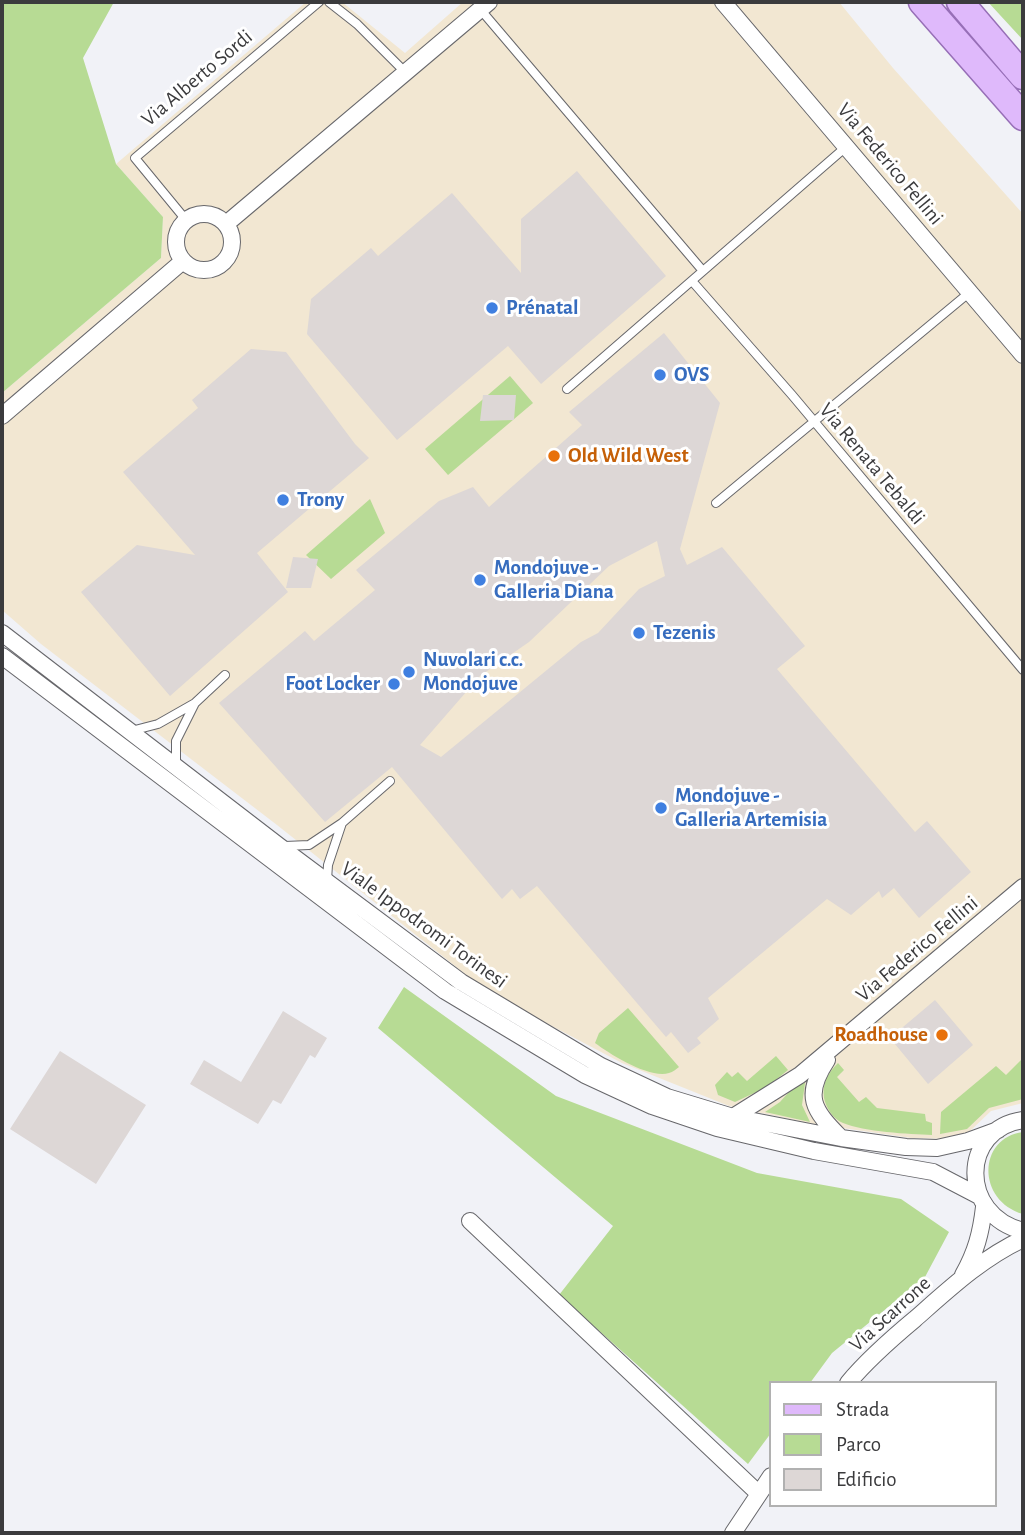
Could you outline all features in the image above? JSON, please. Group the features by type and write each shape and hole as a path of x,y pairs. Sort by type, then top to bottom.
{"main road":[{"path":"922,2 1023,117"},
{"path":"962,2 1023,58"},
{"path":"962,2 1023,76"},
{"path":"992,80 1023,134"}],"street":[{"name":"Via Federico Fellini","path":"723,2 1023,355"},
{"path":"226,224 484,5"},
{"path":"202,213 220,218 226,224 232,242 226,260 209,270 191,267 183,261 176,244 180,227 186,220 202,213"},
{"path":"2,416 183,261"},
{"name":"Viale Ippodromi Torinesi","path":"2,633 461,982 601,1066 667,1097 733,1117 841,1138 906,1147 937,1148 968,1141 1014,1121 1023,1120"},
{"name":"Viale Ippodromi Torinesi","path":"2,656 445,991 585,1075 652,1106 717,1128 814,1151 933,1172 981,1201 994,1218 1007,1227 1023,1231"},
{"name":"Via Federico Fellini","path":"733,1117 791,1083 1023,887"},
{"name":"Via Federico Fellini","path":"837,1045 817,1075 812,1089 814,1105 820,1117 841,1138"},
{"name":"Via Scarrone","path":"961,1277 976,1252 981,1234 981,1201 975,1178 977,1160 985,1143 998,1129"},
{"path":"470,1220 758,1493"},
{"name":"Via Scarrone","path":"850,1381 866,1362 961,1277 995,1252 1023,1238"},
{"path":"733,1533 769,1479"}],"lane":[{"name":"Via Alberto Sordi","path":"186,220 135,158 319,2"},
{"path":"329,2 357,24 407,73"},
{"path":"484,5 703,271"},
{"path":"567,389 847,146"},
{"name":"Via Renata Tebaldi","path":"692,281 1023,670"},
{"path":"716,503 970,292"},
{"path":"131,731 158,724 195,703 225,675"},
{"path":"176,766 176,741 195,703"},
{"path":"279,846 309,845 342,823 390,781"},
{"path":"327,880 328,865 342,823"}],"shaded area":[{"path":"306,2 342,2 405,53 463,2 839,2 893,68 1023,214 1023,1103 991,1111 968,1133 947,1139 911,1138 808,1123 729,1106 622,1063 489,993 277,825 41,644 2,610 2,393 161,258 163,217 116,164"}],"green space":[{"path":"2,2 114,2 83,58 116,164 163,217 161,258 2,393"},
{"path":"988,2 1023,2 1023,40"},
{"path":"510,376 533,403 448,475 425,449"},
{"path":"370,499 385,533 331,579 306,555"},
{"path":"404,987 556,1096 757,1173 901,1199 949,1232 925,1277 832,1353 811,1381 769,1381 769,1436 748,1464 559,1295 613,1226 378,1028"},
{"path":"628,1008 679,1067 669,1073 652,1073 620,1059 595,1043 599,1033"},
{"path":"776,1056 788,1070 767,1087 735,1102 718,1095 715,1085 727,1072 732,1077 738,1072 747,1081"},
{"path":"1023,1058 1023,1099 989,1108 967,1129 940,1134 941,1112 996,1066 1006,1075"},
{"path":"838,1063 844,1070 837,1077 859,1102 866,1097 877,1108 925,1114 926,1121 932,1123 932,1135 863,1129 836,1119 826,1106 824,1088 826,1079"},
{"path":"805,1083 802,1105 810,1122 765,1112 780,1102 796,1084"},
{"path":"1023,1132 1023,1214 1008,1207 997,1197 988,1170 997,1146 1008,1137"}],"building":[{"path":"577,171 666,276 541,384 508,346 397,440 307,334 311,299 371,248 378,256 452,193 521,273 521,219"},
{"path":"664,333 720,403 680,549 687,565 722,547 805,646 777,669 915,832 927,821 971,872 919,918 894,888 882,898 879,891 851,915 827,899 708,998 719,1019 697,1038 701,1043 688,1053 671,1032 666,1037 537,886 520,899 512,889 502,899 392,767 325,822 219,703 305,631 314,641 375,590 356,570 439,501 473,487 489,507 582,425 569,412","holes":["657,541 665,576 639,589 598,633 581,642 441,757 420,745 480,676 529,642 609,566"]},
{"path":"251,349 286,352 355,444 369,458 257,553 288,592 170,696 81,592 137,545 195,555 123,472 198,408 192,400"},
{"path":"483,395 516,395 514,420 480,421"},
{"path":"293,557 318,559 311,588 286,588"},
{"path":"935,1000 973,1045 928,1084 890,1038"},
{"path":"283,1011 327,1038 315,1058 310,1055 281,1104 273,1100 258,1124 190,1084 204,1060 241,1082"},
{"path":"60,1051 146,1105 96,1184 10,1129"}],"place":[{"name":"Prénatal","path":"492,308"},
{"name":"OVS","path":"660,375"},
{"name":"Old Wild West","path":"554,456"},
{"name":"Trony","path":"283,500"},
{"name":"Mondojuve - Galleria Diana","path":"480,580"},
{"name":"Tezenis","path":"639,633"},
{"name":"Nuvolari c.c. Mondojuve","path":"409,672"},
{"name":"Foot Locker","path":"394,684"},
{"name":"Mondojuve - Galleria Artemisia","path":"661,808"},
{"name":"Roadhouse","path":"942,1035"}]}
